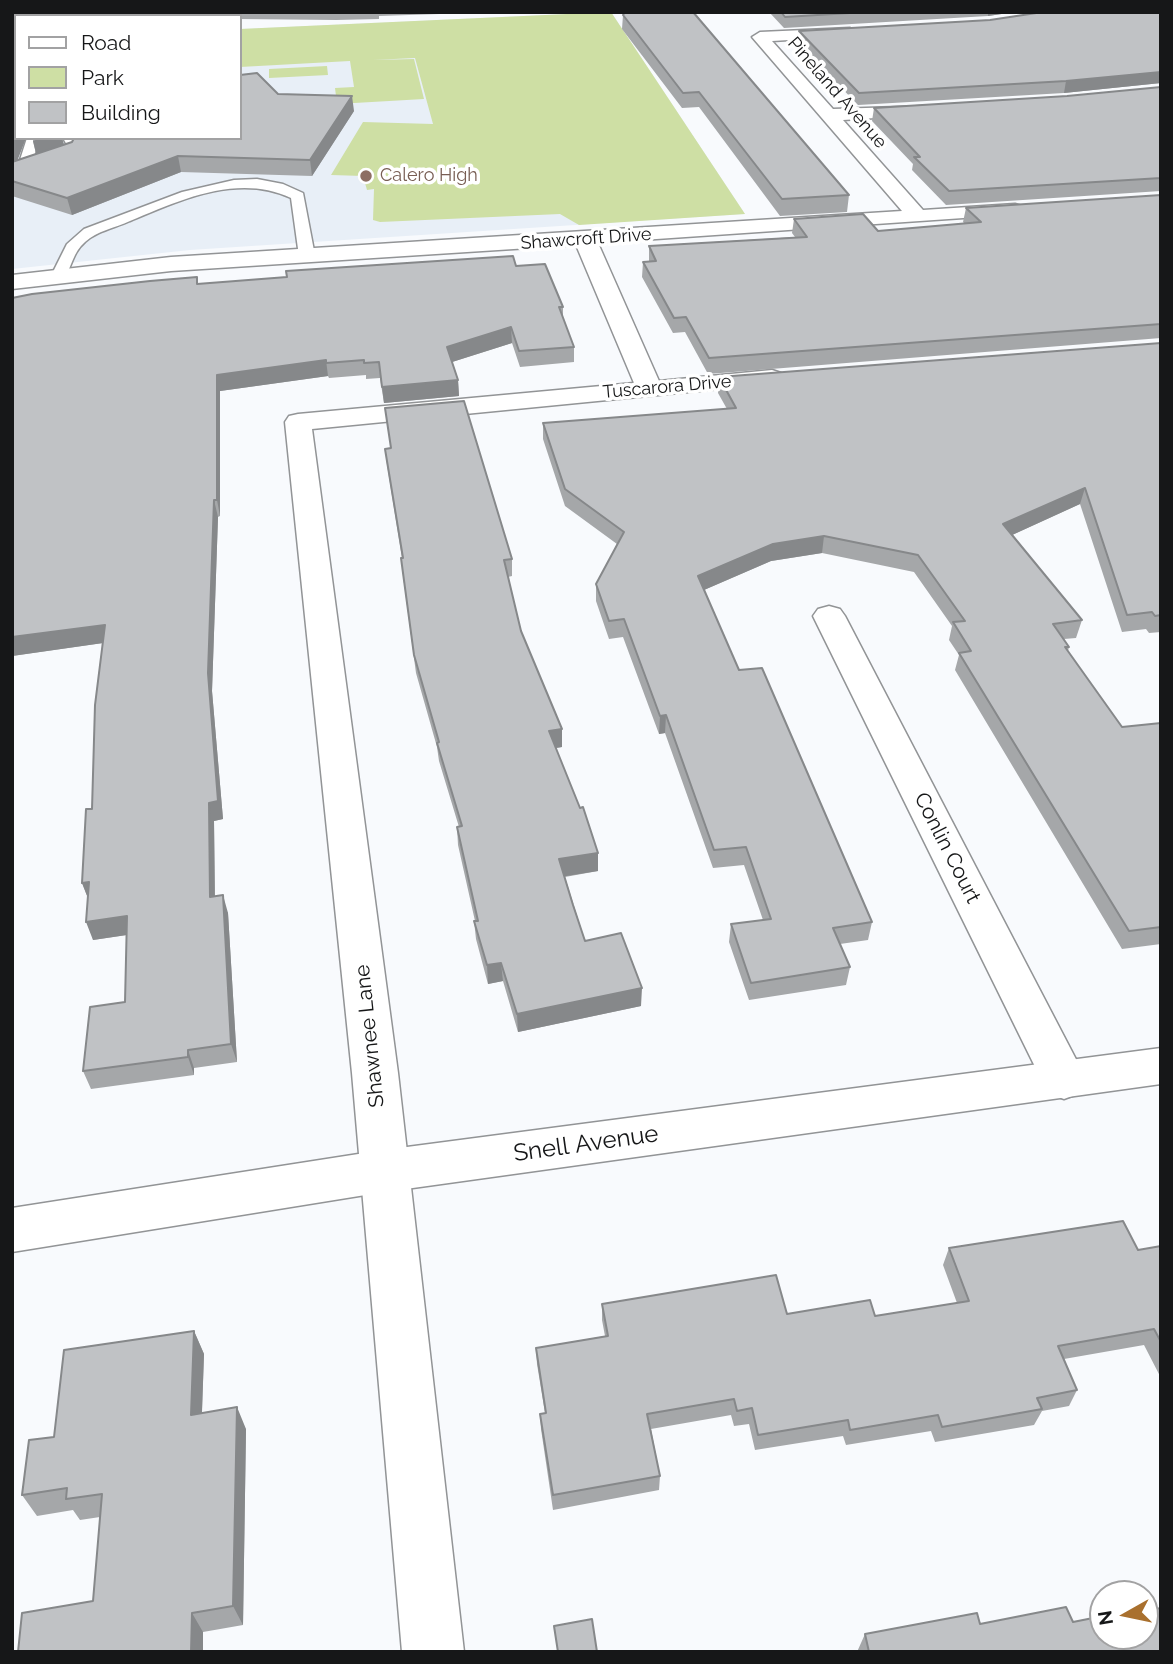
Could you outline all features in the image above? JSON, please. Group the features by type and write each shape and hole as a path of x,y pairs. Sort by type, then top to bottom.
{"street":[{"name":"Pineland Avenue","path":"866,32 760,37 918,217"},
{"path":"829,115 938,109"},
{"name":"Shawcroft Drive","path":"12,282 171,264 1039,209"},
{"path":"585,239 649,388"},
{"name":"Tuscarora Drive","path":"298,422 801,376"},
{"name":"Shawnee Lane","path":"298,422 372,1045 433,1652"},
{"name":"Conlin Court","path":"829,616 1064,1080"},
{"name":"Snell Avenue","path":"12,1230 384,1171 1161,1066"}],"lane":[{"path":"18,171 32,140"},
{"path":"18,171 69,153 73,145 70,140"},
{"path":"59,276 62,265 81,237 188,192 218,186 260,185 286,188 298,195 307,256"}],"shaded area":[{"name":"Calero High","path":"611,12 745,214 190,250 12,269 12,40 14,140 242,140 242,29"}],"green space":[{"path":"611,12 745,214 579,225 560,214 380,222 373,220 374,189 367,190 363,176 331,175 363,122 433,124 415,58 373,60 414,59 424,99 337,104 335,88 354,87 350,61 242,67 242,29"},
{"path":"327,66 328,75 269,78 269,69"}],"building":[{"path":"12,12 78,12 14,14 12,27"},
{"path":"158,12 198,14 168,14"},
{"path":"625,12 693,12 849,195 782,199 699,92 683,93 623,15"},
{"path":"781,12 866,12 785,17"},
{"path":"1043,12 1161,12 1161,72 1066,81 859,93 799,31 990,20"},
{"path":"14,35 14,52 12,52"},
{"path":"14,61 14,101 12,101"},
{"path":"257,73 278,94 352,96 310,160 178,156 67,198 12,181 12,162 73,140 242,140 242,75"},
{"path":"1161,87 1161,178 949,191 914,157 920,157 874,108 1067,96"},
{"path":"12,112 15,140 12,146"},
{"path":"1161,195 1161,324 709,358 686,317 674,318 643,262 656,261 649,246 807,237 794,219 863,214 878,231 981,222 966,208"},
{"path":"513,256 516,266 545,264 563,307 559,307 574,347 519,351 511,327 447,347 458,380 382,387 379,362 364,363 364,360 326,363 326,360 217,375 217,500 214,500 208,673 218,801 209,803 210,897 223,895 231,1044 188,1050 188,1057 83,1071 90,1007 125,1002 127,916 86,922 89,882 82,883 86,809 92,809 95,705 105,625 12,637 12,298 197,277 197,284 287,277 286,271"},
{"path":"1161,343 1161,615 1155,616 1152,612 1127,615 1085,488 1003,524 1082,620 1053,624 1069,647 1065,647 1122,727 1161,723 1161,927 1129,931 959,653 971,651 953,622 965,621 918,555 824,536 773,544 698,576 739,670 762,668 872,922 833,928 850,967 751,983 731,924 771,919 746,847 714,850 666,715 660,716 624,619 609,621 596,584 624,532 565,489 543,423 736,408 719,377"},
{"path":"464,401 512,559 504,560 521,631 562,729 549,731 580,808 583,807 598,853 559,859 585,941 621,933 642,988 517,1014 501,963 487,965 474,921 478,921 457,827 462,826 414,655 403,558 385,449 391,448 385,408"},
{"path":"1123,1221 1138,1250 1161,1246 1161,1342 1154,1329 1058,1346 1077,1390 1037,1398 1042,1409 942,1427 938,1415 850,1430 848,1420 758,1435 752,1408 737,1411 734,1399 647,1414 660,1476 553,1495 540,1414 546,1413 536,1348 608,1336 602,1304 776,1275 787,1314 870,1300 875,1316 969,1301 949,1248"},
{"path":"194,1331 191,1415 237,1407 233,1606 192,1613 191,1652 18,1652 22,1613 93,1601 102,1494 66,1499 67,1488 22,1495 29,1440 54,1437 64,1350"},
{"path":"1066,1607 1073,1622 1089,1619 1089,1650 1159,1650 1161,1608 1161,1652 869,1652 865,1634 977,1613 980,1624"},
{"path":"592,1619 597,1652 558,1652 554,1626"}],"place":[{"name":"Calero High","path":"366,176"}]}
